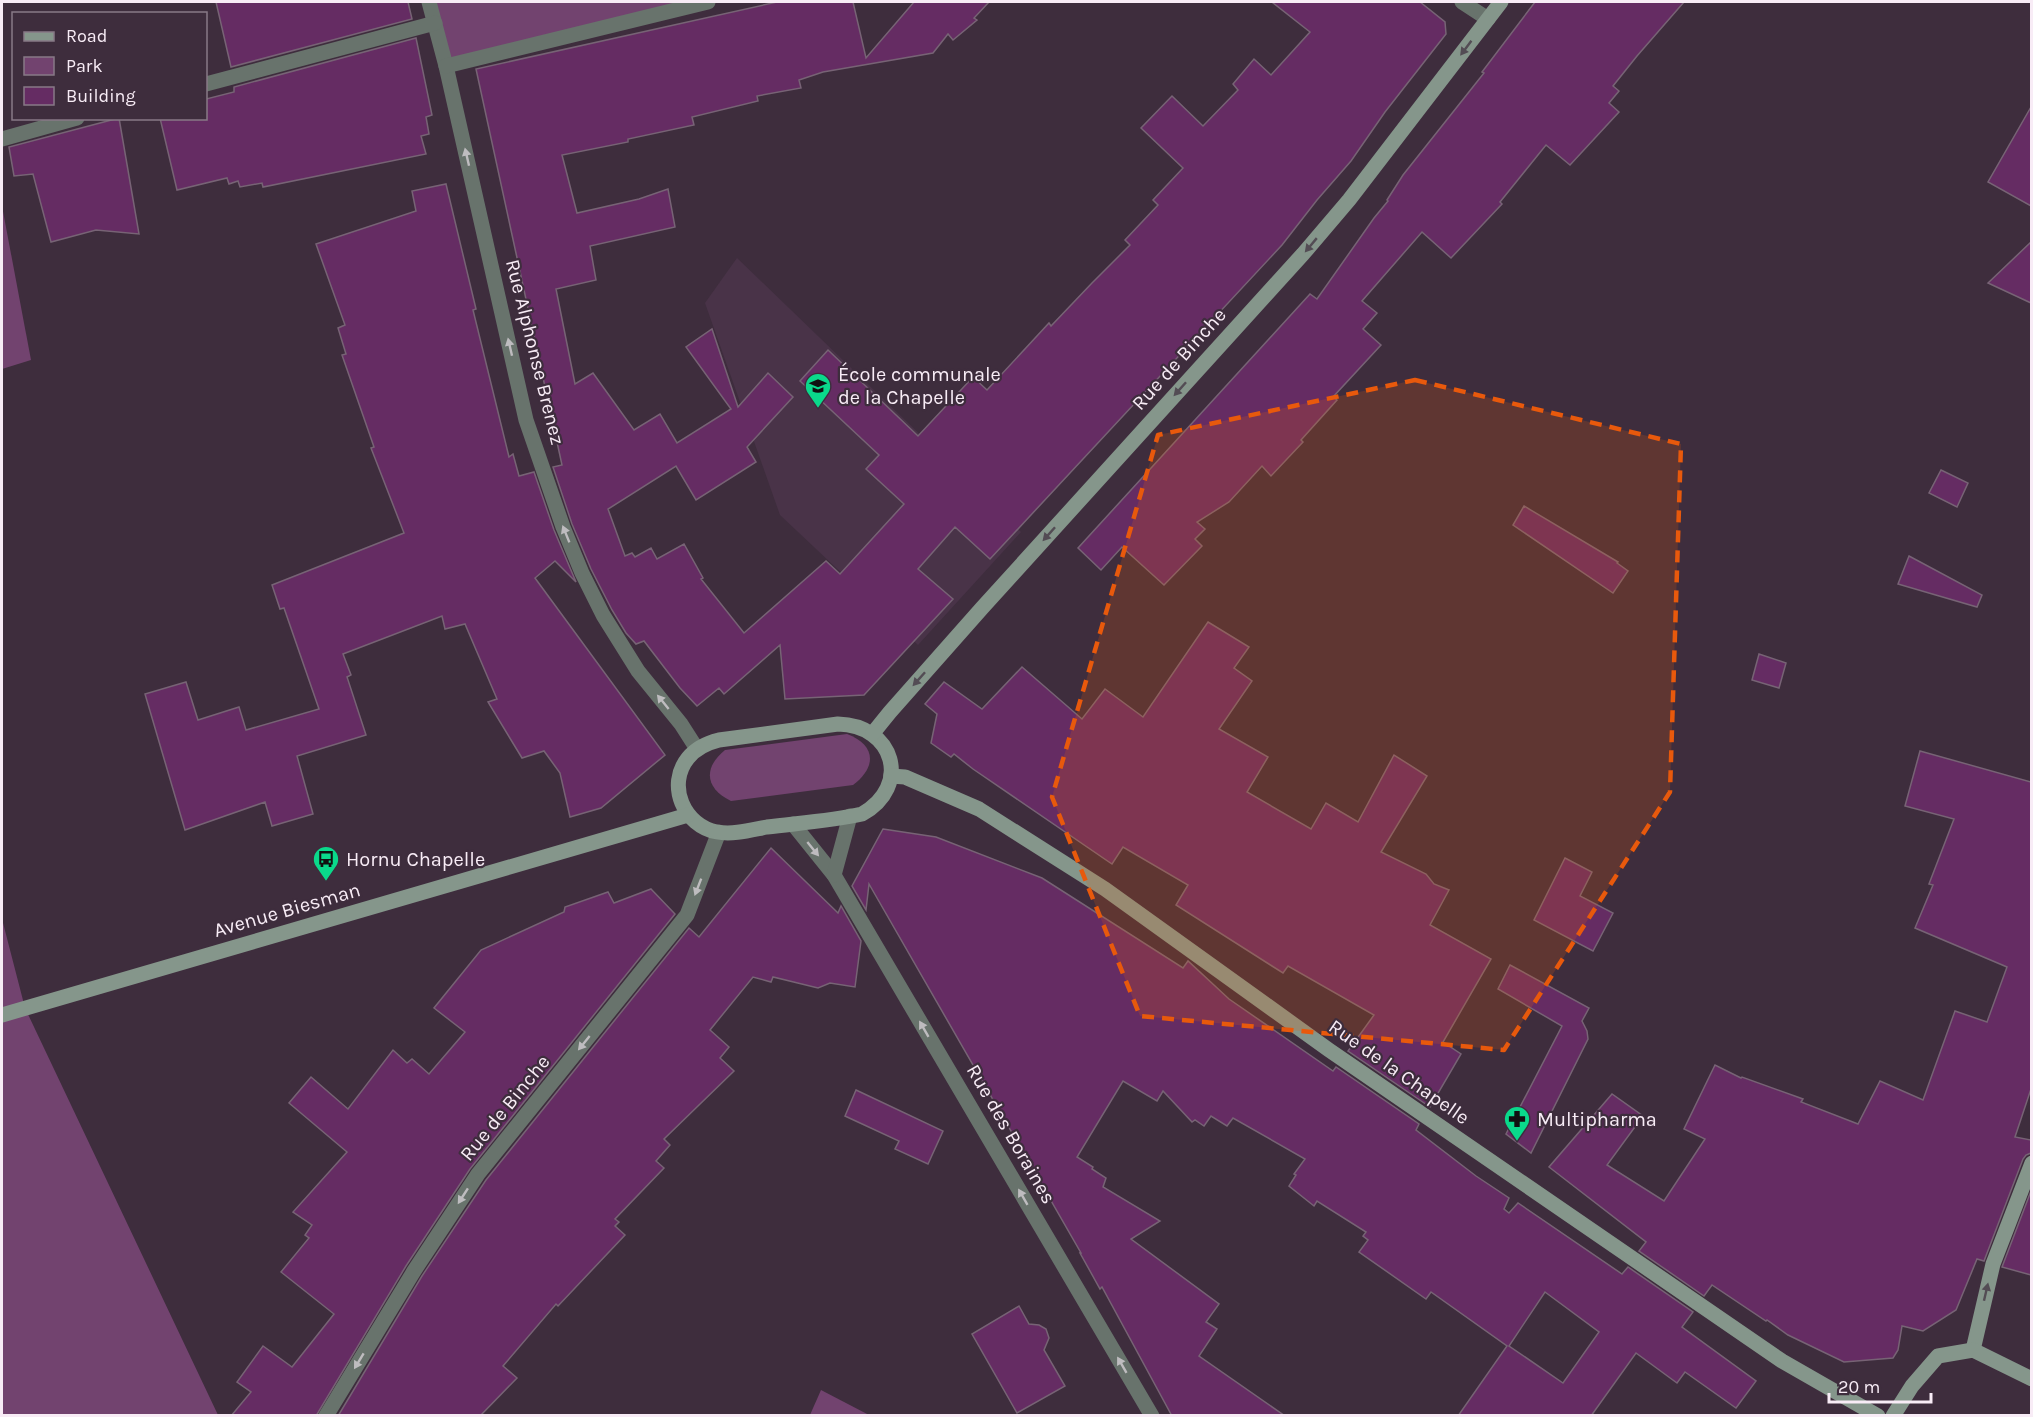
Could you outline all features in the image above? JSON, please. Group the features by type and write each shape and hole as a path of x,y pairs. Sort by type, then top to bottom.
{"street":[{"name":"Rue Alphonse Brenez","path":"429,2 446,66 526,420 563,527 603,615 638,671 681,724 697,749"},
{"path":"446,66 708,2"},
{"path":"1462,2 1488,19"},
{"name":"Rue de Binche","path":"873,733 998,591 1311,245 1349,200 1501,2"},
{"path":"207,84 435,23"},
{"path":"2,139 70,120"},
{"path":"838,724 851,724 873,733 888,752 891,776 885,794 873,807 862,813 793,824 719,832 696,823 682,804 678,792 678,780 682,768 697,749 707,743 838,724"},
{"name":"Rue de la Chapelle","path":"891,776 905,777 979,809 1096,883 1329,1050 1772,1354 1878,1416"},
{"name":"Avenue Biesman","path":"2,1015 688,815"},
{"path":"834,875 850,816"},
{"name":"Rue des Boraines","path":"793,824 834,875 1152,1416"},
{"name":"Rue de Binche","path":"326,1416 414,1271 478,1174 687,915 719,832"},
{"path":"1973,1350 1993,1264 2031,1163"},
{"path":"1893,1416 1912,1386 1938,1356 1973,1350 2031,1379"}],"highlighted area":[{"path":"1415,380 1681,444 1670,792 1504,1050 1140,1016 1052,797 1158,435"}],"shaded area":[{"name":"École communale de la Chapelle","path":"737,258 1021,532 918,645 780,515 705,303"}],"green space":[{"path":"429,2 708,2 446,66"},
{"path":"2,206 31,360 2,369"},
{"path":"847,734 864,744 870,757 866,771 853,785 731,801 722,796 712,784 710,771 725,750"},
{"path":"2,919 25,1008 218,1415 2,1415"},
{"path":"821,1390 869,1415 810,1415"}],"building":[{"path":"216,2 408,2 412,19 231,67"},
{"path":"777,2 853,2 866,58 914,2 989,2 974,18 977,20 953,40 948,34 933,53 823,72 799,80 801,88 757,96 758,101 692,117 694,125 628,139 628,142 562,155 577,213 639,199 668,189 675,227 590,246 596,280 556,289 575,384 593,373 634,430 660,414 677,443 731,409 686,347 712,329 738,407 768,373 793,397 747,447 756,462 696,500 676,466 608,509 625,556 632,553 635,557 651,548 657,559 684,544 703,578 701,579 744,633 826,561 840,574 904,504 866,469 879,455 800,381 828,350 918,436 973,377 987,390 1049,323 1051,326 1130,245 1125,240 1158,205 1153,200 1183,168 1141,128 1172,96 1203,126 1238,90 1233,84 1254,59 1271,75 1310,32 1272,2 1420,2 1445,22 1446,34 1385,112 1351,161 1282,245 990,559 955,527 918,569 953,599 864,695 785,699 780,645 724,694 719,688 697,706 680,688 644,641 636,644 626,633 591,569 572,524 553,467 562,465 476,69"},
{"path":"1535,2 1684,2 1613,86 1619,91 1609,103 1619,112 1570,165 1546,145 1500,202 1502,204 1451,258 1422,232 1362,301 1377,313 1363,329 1381,345 1333,397 1337,400 1301,440 1303,442 1271,476 1262,466 1229,502 1197,522 1205,529 1195,539 1202,546 1164,585 1122,547 1101,570 1078,548 1310,294 1317,299 1388,201 1403,175 1484,73 1482,72"},
{"path":"416,38 432,115 426,117 429,134 421,136 426,154 263,187 262,183 240,187 238,181 229,184 227,178 177,190 160,120 207,120 207,99 234,92 234,87"},
{"path":"2031,107 2031,206 1988,182"},
{"path":"111,120 119,120 139,234 96,230 51,242 33,174 14,176 9,147"},
{"path":"446,184 476,309 473,310 509,457 513,454 519,476 534,472 554,530 576,582 555,561 535,578 665,755 601,808 570,817 560,773 544,751 522,758 488,702 497,699 465,624 445,629 442,616 343,654 351,675 347,677 366,735 297,756 313,814 272,826 265,802 185,830 145,694 186,682 198,720 239,707 246,730 319,709 284,608 280,609 272,585 404,533 371,448 374,447 342,355 346,354 338,328 345,325 316,244 416,211 412,191"},
{"path":"2031,242 2031,303 1988,283"},
{"path":"1941,470 1968,483 1957,507 1929,493"},
{"path":"1524,506 1618,562 1628,571 1613,593 1513,525"},
{"path":"1909,556 1982,595 1977,607 1898,584"},
{"path":"1208,622 1249,647 1234,668 1252,681 1219,729 1268,757 1247,792 1311,829 1326,803 1358,822 1394,755 1427,776 1381,852 1426,874 1434,884 1449,890 1430,925 1491,959 1443,1042 1461,1054 1430,1107 1348,1051 1374,1015 1288,966 1283,973 1176,905 1188,885 1123,847 1112,864 954,754 951,757 931,743 937,714 925,704 944,682 982,709 1022,667 1082,719 1105,689 1143,717"},
{"path":"1759,654 1786,663 1779,688 1752,680"},
{"path":"1920,751 2031,782 2031,1089 2015,1137 2031,1140 2031,1153 2023,1159 1984,1261 1977,1259 1956,1310 1923,1331 1902,1326 1898,1350 1893,1358 1844,1362 1788,1335 1712,1285 1704,1296 1639,1251 1646,1242 1549,1167 1612,1094 1643,1116 1607,1165 1664,1201 1705,1139 1684,1129 1715,1065 1741,1078 1803,1099 1801,1102 1858,1124 1880,1081 1923,1100 1955,1011 1987,1022 2007,967 1915,928 1933,885 1929,884 1954,819 1905,806"},
{"path":"883,829 936,837 1042,878 1183,968 1188,961 1229,999 1333,1071 1336,1067 1419,1124 1416,1130 1509,1198 1504,1209 1509,1213 1518,1203 1622,1274 1628,1267 1693,1312 1682,1327 1756,1381 1736,1408 1685,1372 1677,1383 1636,1353 1591,1416 1458,1416 1507,1346 1431,1292 1426,1299 1359,1252 1368,1240 1363,1236 1366,1232 1317,1201 1314,1206 1289,1186 1296,1175 1294,1174 1305,1159 1233,1118 1227,1126 1211,1116 1204,1126 1195,1120 1192,1122 1163,1091 1157,1101 1123,1081 1077,1157 1106,1178 1103,1187 1160,1221 1131,1239 1219,1304 1206,1322 1217,1329 1199,1356 1285,1416 1172,1416 1102,1287 1100,1289 869,884 866,910 852,886","holes":["1545,1292 1599,1332 1563,1383 1509,1346"]},
{"path":"771,848 838,913 841,906 861,941 855,987 830,983 818,988 773,977 771,982 753,977 710,1030 729,1047 720,1058 734,1071 664,1139 670,1145 656,1161 664,1168 615,1219 619,1222 615,1226 625,1235 558,1306 556,1304 503,1366 517,1378 480,1416 338,1416 422,1276 486,1180 689,928 699,937"},
{"path":"1565,858 1592,872 1580,896 1613,913 1593,951 1534,920"},
{"path":"651,889 675,914 470,1169 406,1266 316,1416 231,1416 251,1392 237,1382 263,1346 292,1367 334,1314 281,1272 309,1238 305,1235 312,1225 293,1212 347,1152 289,1103 311,1077 348,1109 393,1050 407,1063 412,1059 429,1074 465,1032 434,1008 481,950 564,912 565,907 608,892 614,903"},
{"path":"1510,965 1589,1008 1582,1021 1588,1039 1531,1153 1506,1134 1562,1026 1498,989"},
{"path":"856,1090 943,1131 928,1164 895,1149 899,1141 845,1116"},
{"path":"2031,1191 2031,1275 2002,1267"},
{"path":"1019,1306 1029,1324 1039,1325 1046,1329 1049,1338 1044,1350 1065,1386 1017,1413 972,1334"}],"place":[{"name":"École communale de la Chapelle","path":"818,409"},
{"name":"Hornu Chapelle","path":"326,882"},
{"name":"Multipharma","path":"1517,1142"}]}
